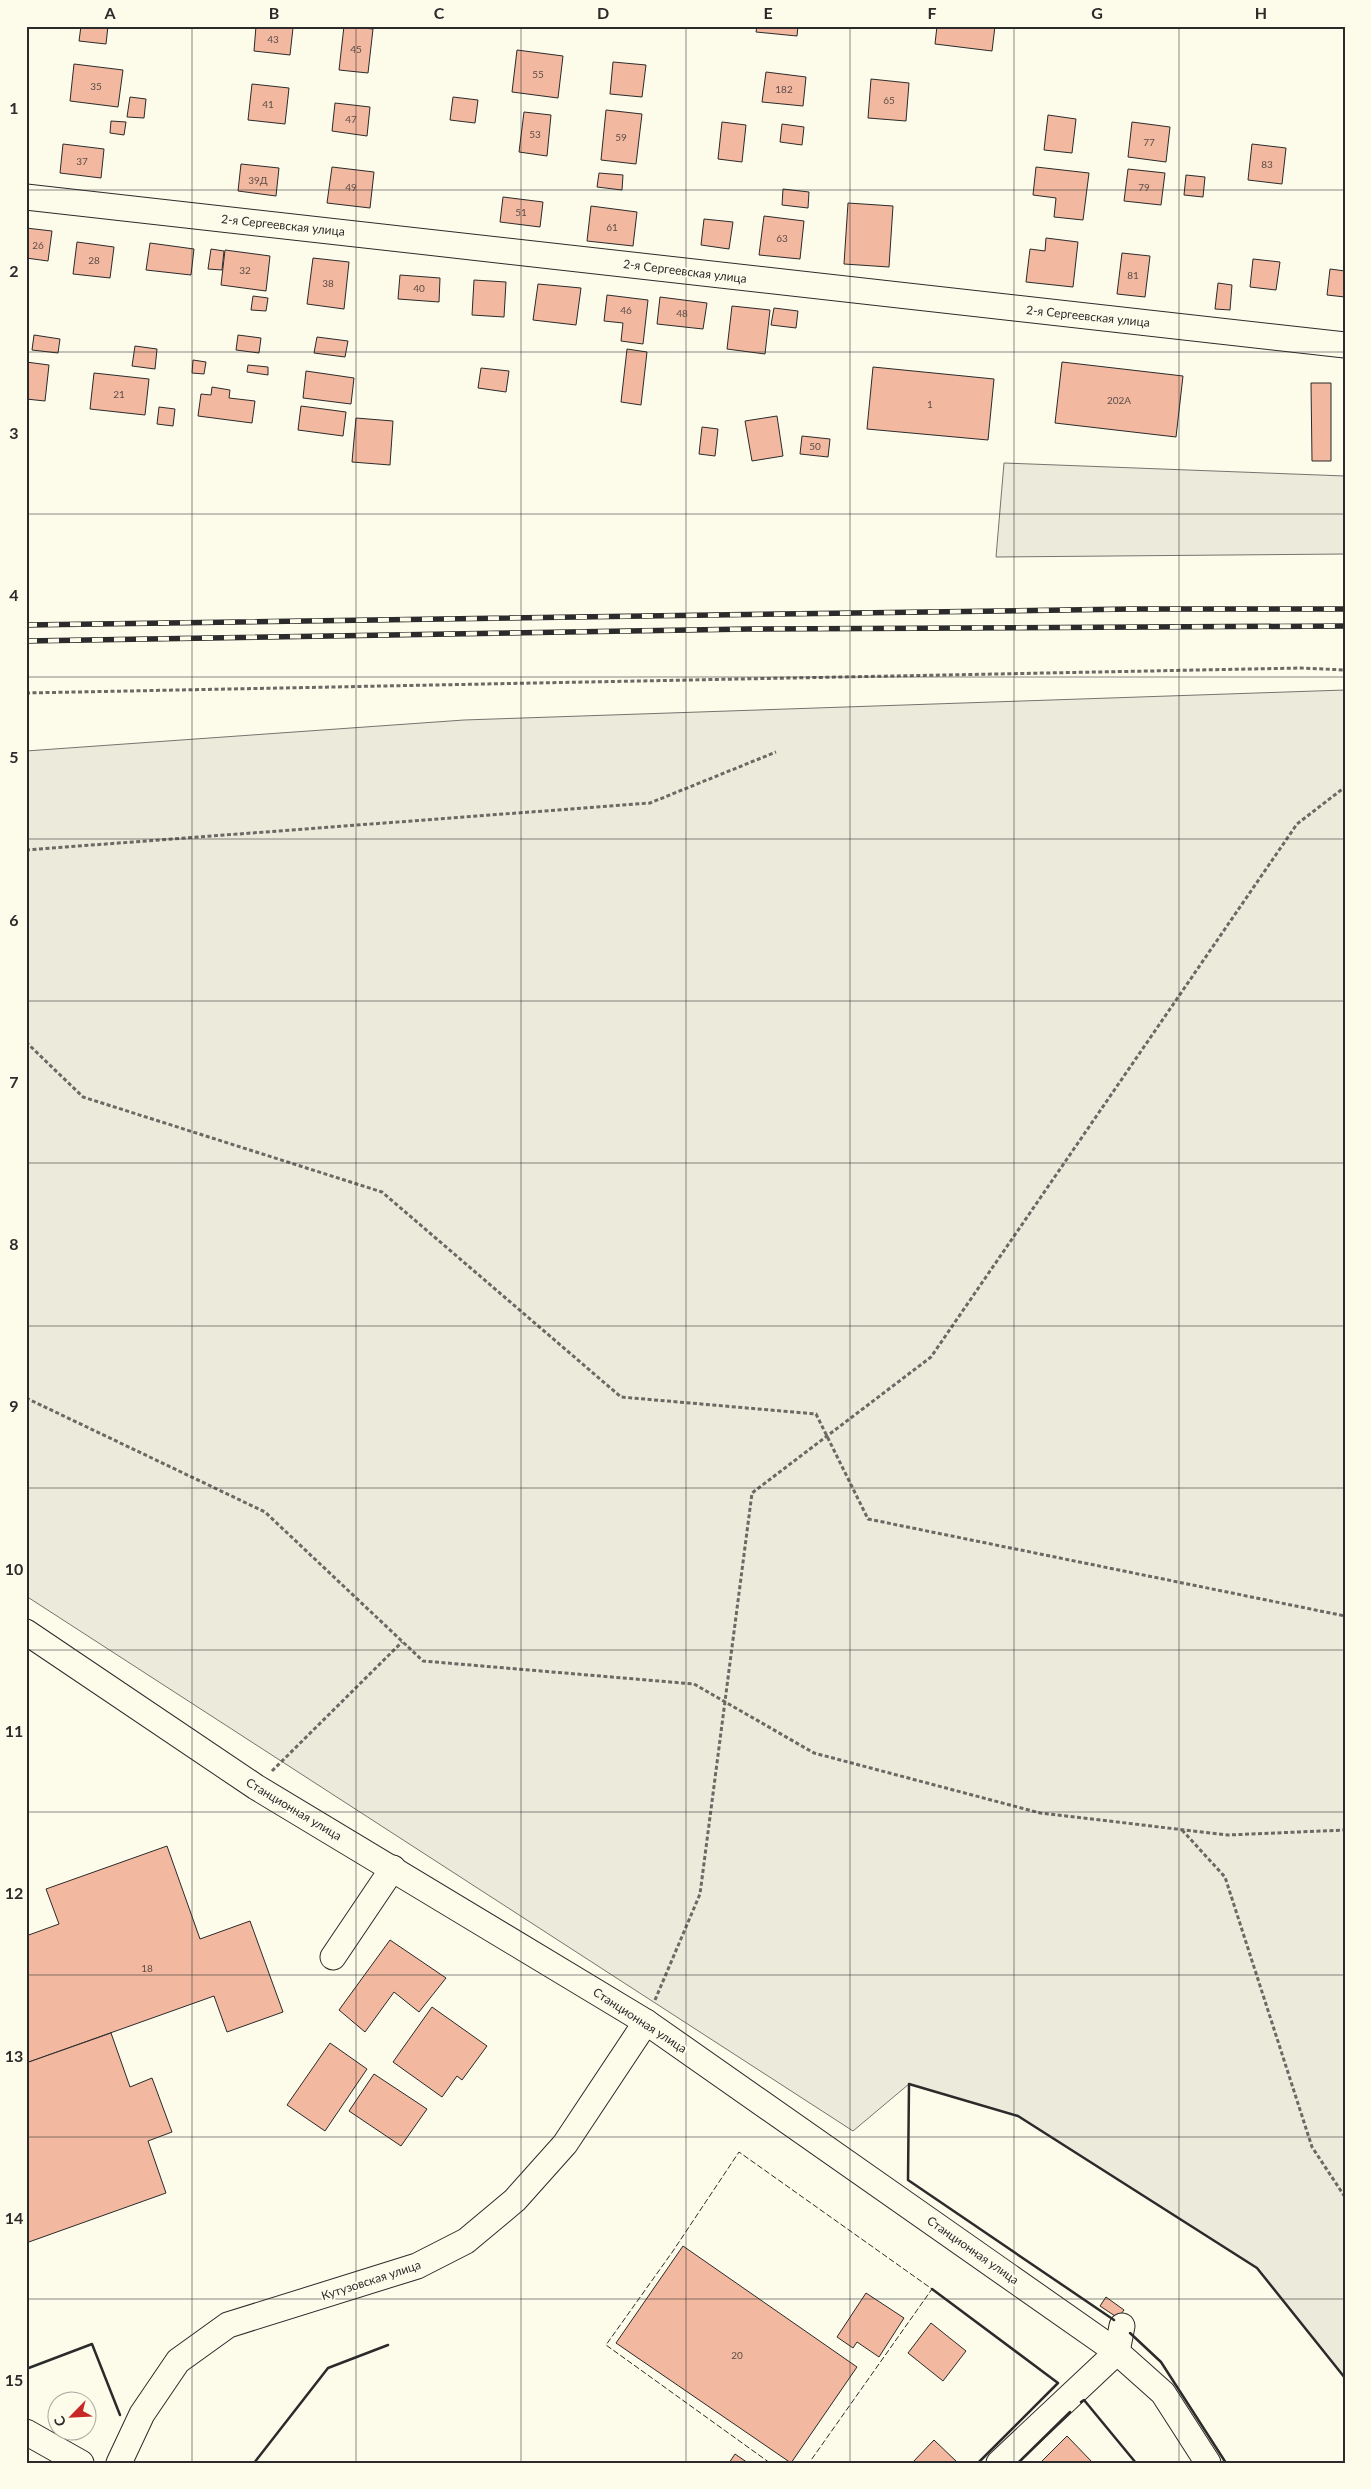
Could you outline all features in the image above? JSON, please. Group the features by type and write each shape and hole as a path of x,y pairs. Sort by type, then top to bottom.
{"street":[{"name":"2-я Сергеевская улица","path":"26,197 1345,345"},
{"name":"Станционная улица","path":"26,1632 256,1787 646,2022 1117,2352 1163,2393 1208,2463"},
{"path":"333,1957 393,1868"},
{"name":"Кутузовская улица","path":"119,2463 142,2414 178,2361 228,2325 417,2266 466,2241 515,2200 565,2144 646,2022"},
{"path":"999,2463 1117,2352 1122,2326"},
{"path":"26,2432 80,2463"}],"path":[{"path":"26,693 1301,668 1345,670"},
{"path":"26,850 650,803 776,752"},
{"path":"646,2022 700,1894 752,1493 931,1358 1297,824 1345,788"},
{"path":"26,1042 83,1097 382,1192 621,1397 816,1414 868,1519 1345,1616"},
{"path":"26,1398 265,1512 423,1661 694,1684 814,1753 1040,1813 1228,1835 1345,1830"},
{"path":"256,1787 402,1642"},
{"path":"1182,1830 1226,1877 1312,2148 1345,2197"}],"shaded area":[{"path":"1004,463 1345,476 1345,554 996,557"},
{"path":"1345,690 1345,2378 1257,2268 1018,2116 909,2084 853,2131 26,1596 26,751 464,720"}],"building":[{"path":"81,26 108,26 106,44 79,41"},
{"path":"256,26 293,28 290,55 254,51"},
{"path":"344,26 373,29 368,73 339,70"},
{"path":"757,26 798,26 797,36 756,32"},
{"path":"937,26 995,26 992,51 935,44"},
{"path":"517,50 563,56 558,98 512,92"},
{"path":"613,62 646,65 642,97 610,94"},
{"path":"74,64 123,70 118,107 70,101"},
{"path":"766,72 806,77 803,106 762,102"},
{"path":"871,79 909,83 906,121 868,118"},
{"path":"252,84 289,88 285,124 248,120"},
{"path":"130,97 146,99 144,118 127,117"},
{"path":"453,97 478,100 475,123 450,120"},
{"path":"335,103 370,107 367,136 332,131"},
{"path":"606,110 642,114 636,164 601,160"},
{"path":"524,112 551,115 547,156 519,152"},
{"path":"1048,115 1076,119 1072,153 1044,150"},
{"path":"111,121 126,122 124,135 110,133"},
{"path":"722,122 746,125 742,162 718,159"},
{"path":"1132,122 1170,127 1166,162 1128,157"},
{"path":"782,124 804,127 802,145 780,142"},
{"path":"63,144 104,149 101,178 60,173"},
{"path":"1252,144 1286,148 1282,184 1248,180"},
{"path":"241,164 279,168 276,196 238,191"},
{"path":"332,167 374,172 370,208 327,203"},
{"path":"1036,167 1089,173 1083,220 1054,217 1056,198 1033,195"},
{"path":"1128,169 1165,173 1161,205 1124,201"},
{"path":"599,173 623,175 622,190 597,187"},
{"path":"1186,175 1205,177 1203,197 1184,195"},
{"path":"783,189 809,192 808,208 782,205"},
{"path":"503,197 543,202 540,227 500,222"},
{"path":"848,203 893,206 889,267 844,264"},
{"path":"591,206 637,212 633,246 587,241"},
{"path":"764,216 804,221 800,259 759,255"},
{"path":"704,219 733,222 729,249 701,245"},
{"path":"26,228 52,231 48,261 26,258"},
{"path":"1046,238 1078,242 1073,287 1026,282 1030,249 1045,251"},
{"path":"77,242 114,247 110,278 73,274"},
{"path":"150,243 194,249 191,275 146,270"},
{"path":"211,249 224,251 222,270 208,269"},
{"path":"225,250 270,256 266,291 221,285"},
{"path":"1122,253 1150,256 1145,297 1117,294"},
{"path":"313,258 349,262 344,309 307,304"},
{"path":"1253,259 1280,262 1276,290 1250,287"},
{"path":"1330,269 1345,271 1345,297 1327,295"},
{"path":"400,275 440,278 439,302 398,299"},
{"path":"474,280 506,282 504,317 472,315"},
{"path":"1218,283 1232,285 1230,310 1215,309"},
{"path":"538,284 581,288 576,325 533,320"},
{"path":"607,295 648,300 643,344 621,341 623,323 604,321"},
{"path":"253,296 268,298 266,311 251,310"},
{"path":"660,297 707,303 703,329 657,324"},
{"path":"732,306 770,310 765,354 727,349"},
{"path":"774,308 798,311 796,328 771,325"},
{"path":"34,335 60,339 58,353 32,350"},
{"path":"238,335 261,338 259,353 236,350"},
{"path":"317,337 348,341 345,357 314,353"},
{"path":"135,346 157,349 155,369 132,366"},
{"path":"627,349 647,352 641,405 621,402"},
{"path":"193,360 206,362 204,374 192,373"},
{"path":"26,362 49,365 45,401 26,399"},
{"path":"1062,362 1183,376 1176,437 1055,423"},
{"path":"248,365 268,367 268,375 247,372"},
{"path":"873,367 994,379 988,440 867,429"},
{"path":"481,368 509,371 506,392 478,388"},
{"path":"306,371 354,378 351,404 303,398"},
{"path":"94,373 149,379 145,415 90,409"},
{"path":"1311,383 1331,383 1331,461 1312,461"},
{"path":"212,387 230,390 229,398 255,401 252,423 198,416 201,394 211,395"},
{"path":"301,406 346,412 343,436 298,430"},
{"path":"159,407 175,409 173,426 157,424"},
{"path":"777,416 783,456 752,461 745,421"},
{"path":"356,418 393,421 390,465 352,462"},
{"path":"702,427 718,429 715,456 699,454"},
{"path":"802,436 830,439 828,457 800,454"},
{"path":"167,1846 200,1939 250,1921 283,2012 227,2032 214,1996 26,2063 26,1936 59,1924 46,1889"},
{"path":"390,1940 446,1978 419,2012 394,1992 365,2032 339,2010"},
{"path":"432,2007 487,2046 462,2080 457,2076 442,2097 393,2062"},
{"path":"111,2033 130,2087 152,2078 172,2132 148,2141 166,2193 26,2243 26,2063"},
{"path":"330,2043 367,2069 325,2131 287,2105"},
{"path":"374,2074 427,2109 401,2146 349,2111"},
{"path":"683,2246 857,2367 791,2463 616,2343"},
{"path":"866,2293 904,2318 879,2357 857,2342 853,2348 837,2337"},
{"path":"1106,2297 1124,2310 1118,2318 1100,2306"},
{"path":"931,2323 966,2351 943,2381 908,2353"},
{"path":"1067,2436 1093,2463 1040,2463"},
{"path":"934,2440 957,2462 912,2463"},
{"path":"735,2454 748,2463 729,2463"}],"railway":[{"path":"26,625 1132,609 1345,609"},
{"path":"26,641 749,629 1345,626"}],"fence":[{"path":"770,2463 606,2345 673,2251 739,2152 932,2289 809,2463"}],"wall":[{"path":"1114,2320 908,2180 909,2084 1018,2116 1257,2268 1345,2378"},
{"path":"932,2289 1058,2383 978,2463"},
{"path":"1130,2333 1161,2362 1226,2463"},
{"path":"26,2369 92,2344 120,2415"},
{"path":"254,2463 328,2368 388,2345"},
{"path":"1081,2402 1084,2400 1136,2463"},
{"path":"1018,2463 1070,2412"}]}
